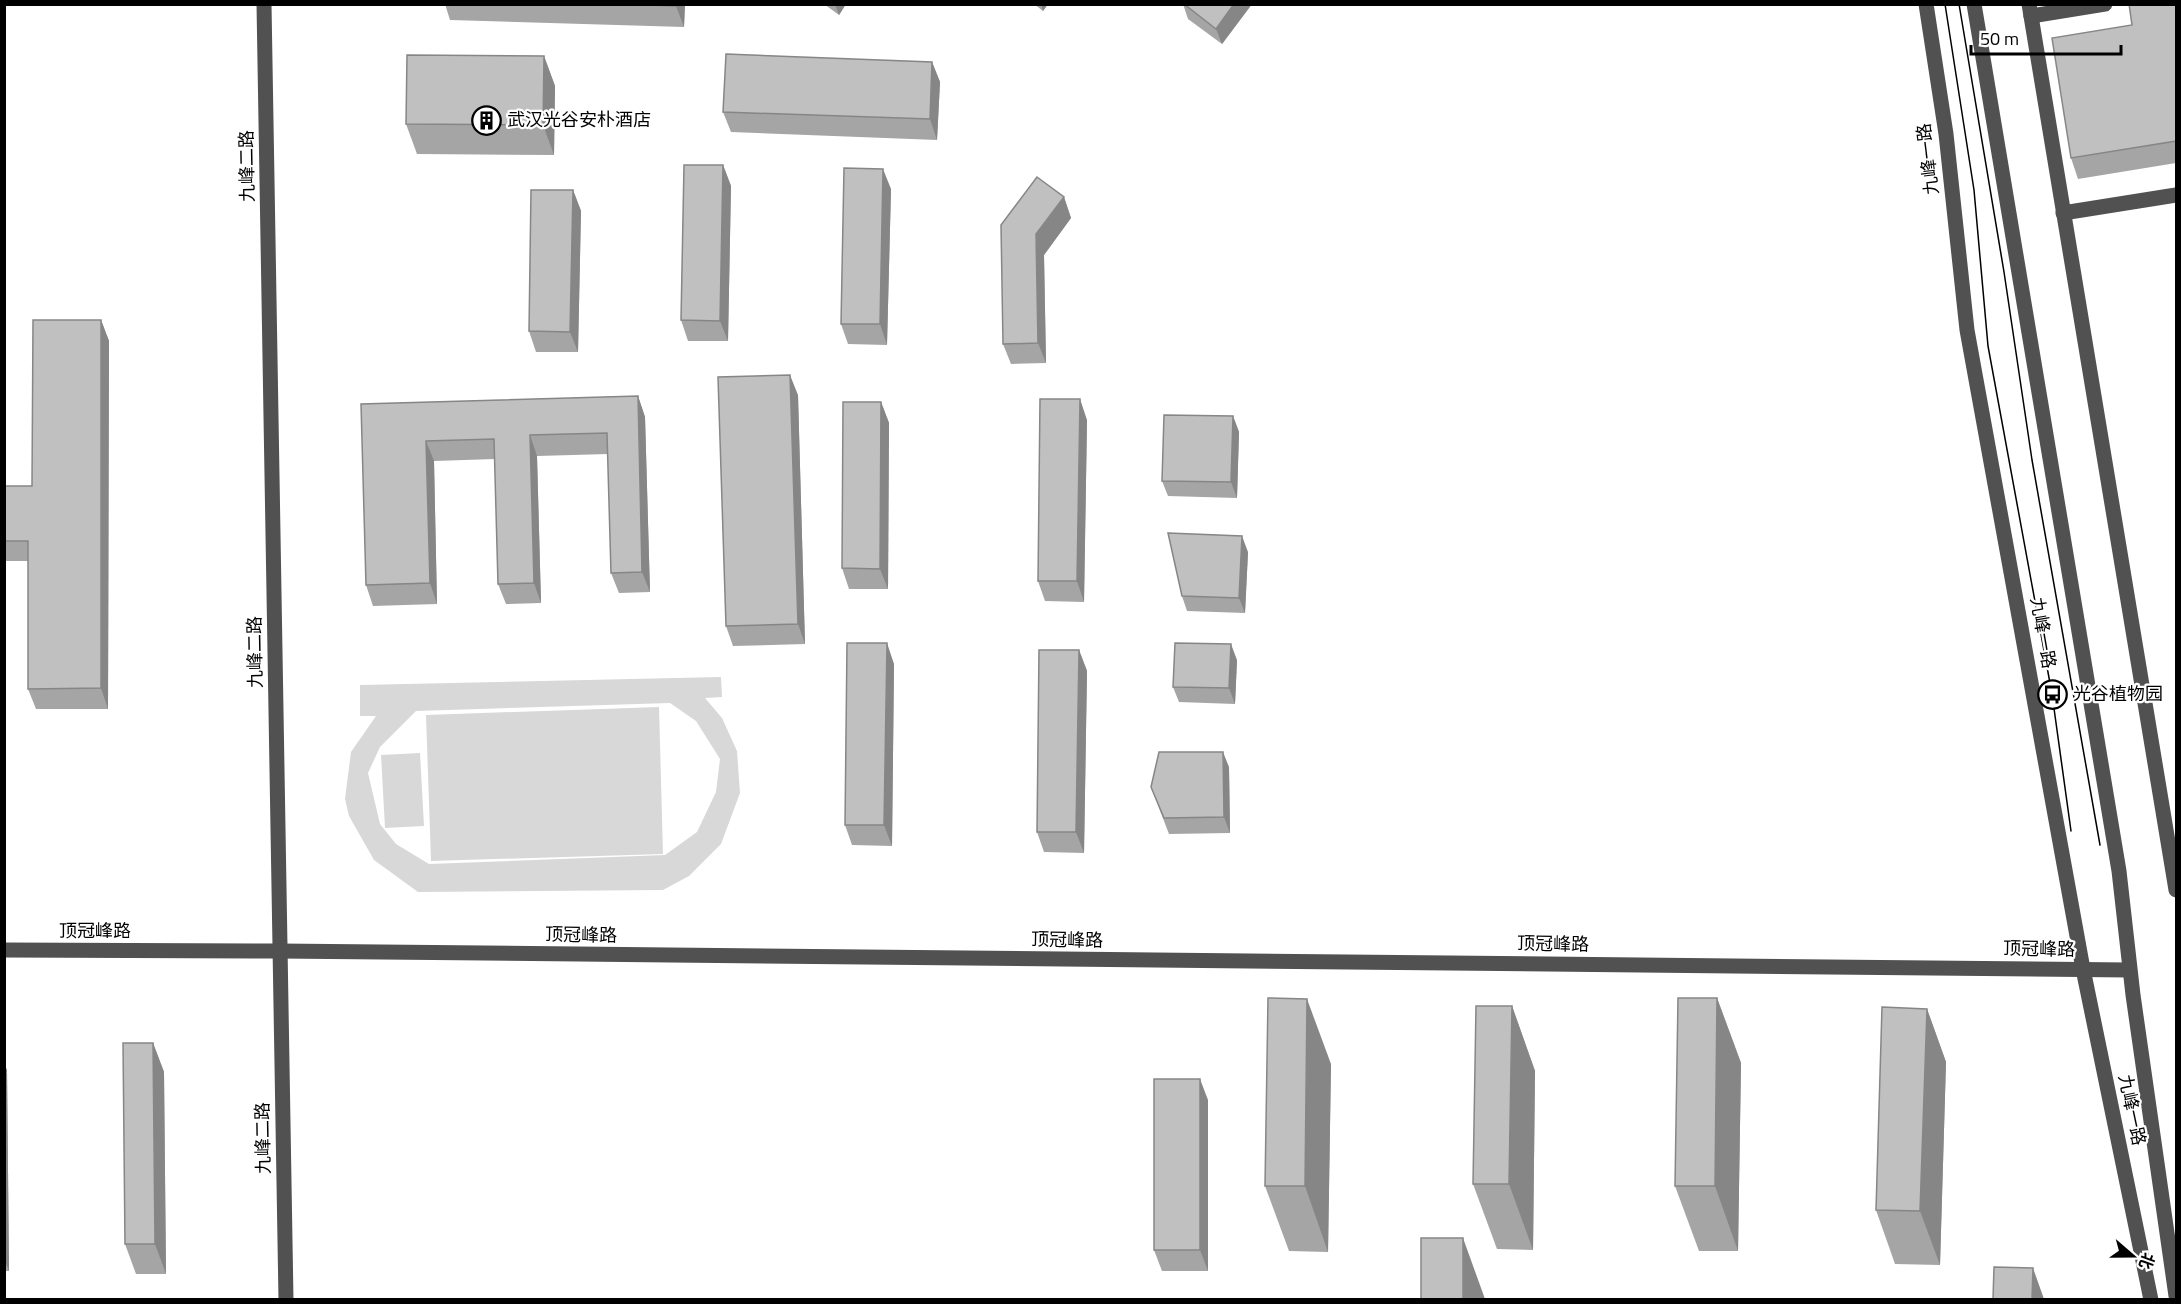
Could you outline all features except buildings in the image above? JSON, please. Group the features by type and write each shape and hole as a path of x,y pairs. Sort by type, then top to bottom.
{"street":[{"name":"九峰二路","path":"264,4 286,1299"},
{"name":"九峰一路","path":"1926,4 1946,135 1967,330 2083,969 2151,1299"},
{"name":"九峰一路","path":"1974,4 2119,871 2130,970 2176,1296"},
{"path":"2105,4 2030,10 2176,890"},
{"path":"2063,213 2176,195"},
{"name":"顶冠峰路","path":"4,950 2130,970"}],"shaded area":[{"path":"721,677 722,697 705,698 722,718 737,751 740,793 721,844 689,876 663,890 418,892 374,860 349,816 345,799 351,752 376,716 360,716 360,685","holes":["670,703 696,721 720,759 716,792 697,832 665,855 429,864 396,844 380,824 368,773 380,747 416,711"]},
{"path":"659,707 663,854 431,861 426,715"},
{"path":"420,753 424,826 385,828 381,755"}],"tram line":[{"path":"1945,4 1974,190 1988,346 2052,694 2071,831"},
{"path":"1959,4 2004,272 2032,460 2100,845"}],"place":[{"name":"武汉光谷安朴酒店","path":"486,120"},
{"name":"光谷植物园","path":"2052,694"}]}
